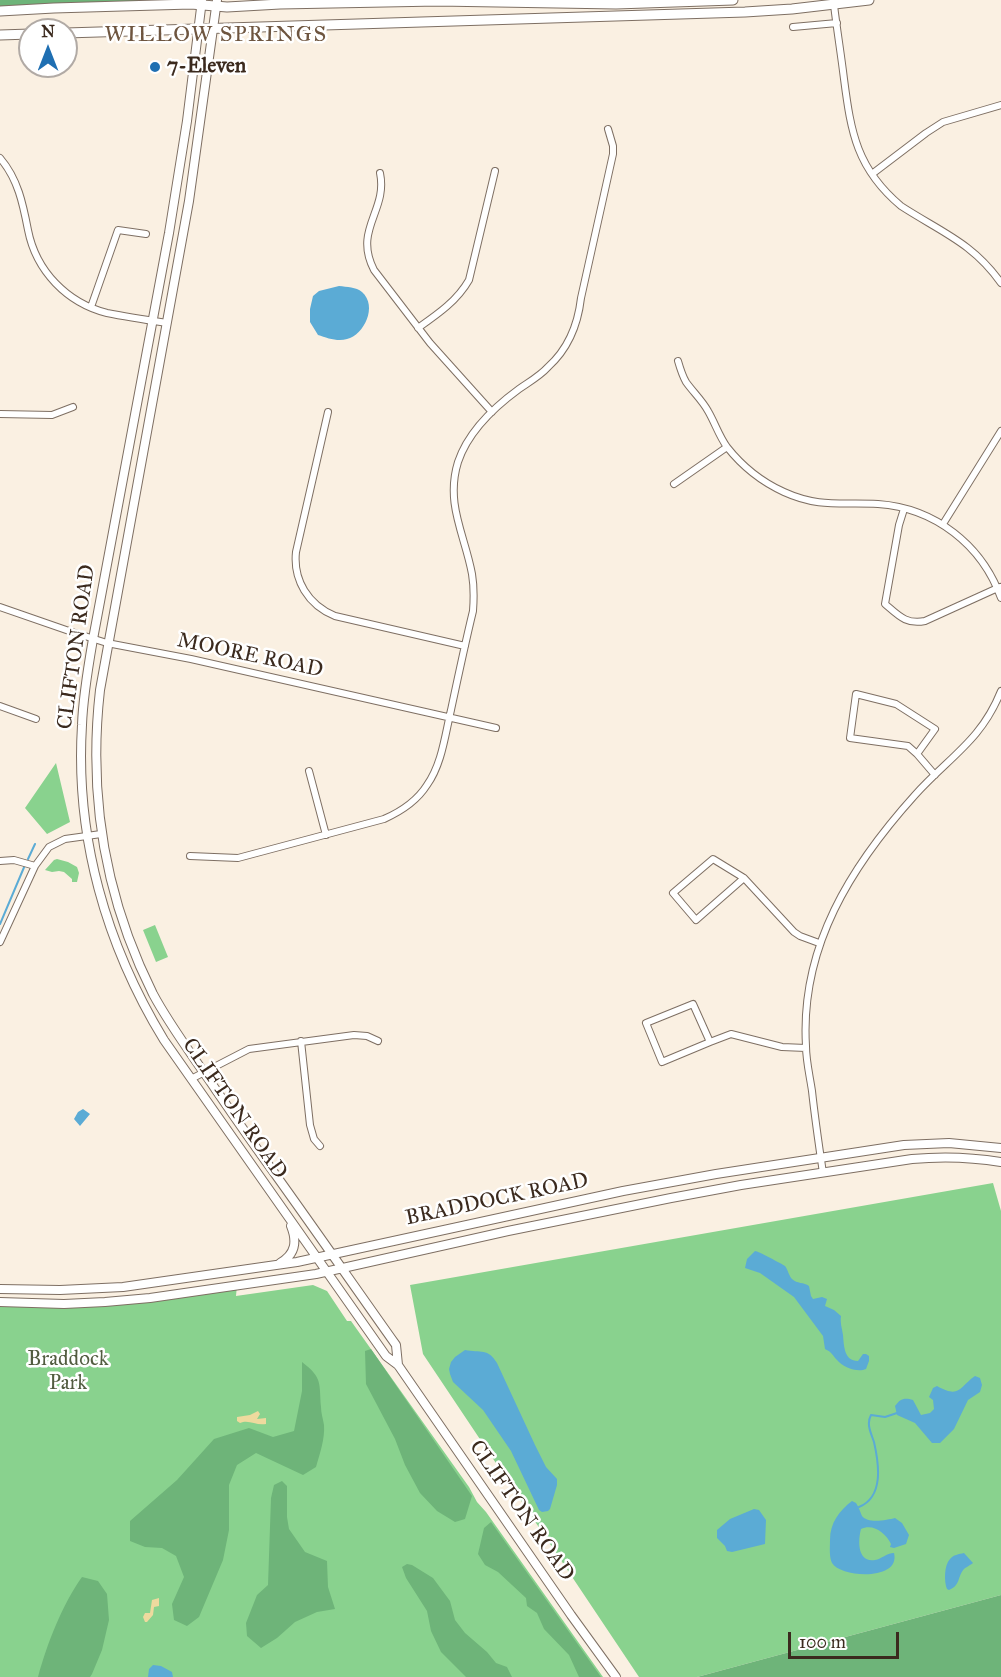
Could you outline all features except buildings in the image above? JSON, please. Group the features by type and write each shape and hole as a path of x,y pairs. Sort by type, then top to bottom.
{"main road":[{"path":"0,11 202,3 438,1 616,4 733,0"},
{"path":"78,33 734,12 834,5 869,0"},
{"name":"CLIFTON ROAD","path":"202,3 187,121 169,233 87,676 82,725 82,798 87,836 101,899 113,937 149,1015 191,1079 386,1356 398,1365 616,1677"},
{"name":"CLIFTON ROAD","path":"216,3 191,192 107,643 99,698 95,742 96,791 101,834 114,895 131,943 154,995 203,1072 396,1345 398,1365"},
{"path":"0,35 18,34"},
{"name":"BRADDOCK ROAD","path":"0,1288 94,1289 154,1283 316,1258 623,1191 821,1157 927,1143 969,1144 1001,1148"},
{"name":"BRADDOCK ROAD","path":"0,1302 64,1304 116,1301 327,1271 671,1198 912,1159 940,1156 979,1158 1001,1162"},
{"path":"278,1265 287,1259 294,1247 294,1237 286,1214"}],"street":[{"path":"834,5 852,131 861,156 883,190 901,206 970,249 1001,283"},
{"path":"793,27 837,23"},
{"path":"872,174 944,122 1001,105"},
{"path":"189,856 238,858 384,819 401,811 427,785 436,769 473,611 470,565 455,514 453,498 456,471 462,452 471,436 492,411 548,368 561,353 572,333 580,313 581,298 613,154 608,129"},
{"path":"0,158 18,188 26,211 31,244 38,260 55,284 71,297 105,312 167,323"},
{"path":"418,328 457,298 469,280 495,171"},
{"path":"380,173 382,189 367,236 367,251 374,270 418,328 492,411"},
{"path":"91,307 118,230 146,234"},
{"path":"678,361 687,382 703,404 727,447 758,476 797,497 825,503 882,504 904,509 943,524 974,552 999,587 1001,598"},
{"path":"0,414 52,415 73,407"},
{"path":"328,412 296,552 297,572 304,590 317,605 335,616 465,646"},
{"path":"943,524 1001,431"},
{"path":"674,484 727,447"},
{"path":"904,509 885,604 910,622 925,621 999,587"},
{"name":"MOORE ROAD","path":"0,607 107,643 191,659 496,728"},
{"path":"824,1173 806,1048 807,1001 819,943 833,910 853,876 895,817 972,740 990,715 1001,691"},
{"path":"917,754 935,729 896,704 856,694 850,738 908,746 935,775"},
{"path":"0,706 36,719"},
{"path":"309,771 326,835"},
{"path":"0,942 35,866 49,847 66,839 101,834"},
{"path":"744,878 696,920 673,893 713,859 744,878 794,932 819,943"},
{"path":"0,861 15,860 35,866"},
{"path":"710,1042 693,1004 646,1023 662,1062 731,1034 782,1047 806,1048"},
{"path":"191,1079 249,1049 354,1035 368,1036 378,1041"},
{"path":"301,1041 310,1125 314,1139 320,1146"}],"green space":[{"path":"0,0 180,0 0,15"},
{"path":"56,763 70,822 47,834 25,808"},
{"path":"57,859 77,867 79,873 77,882 72,882 72,879 64,872 45,870"},
{"path":"155,925 168,957 156,962 143,930"},
{"path":"993,1183 1001,1211 1001,1595 697,1677 639,1677 423,1354 410,1285"},
{"name":"Braddock Park","path":"237,1285 236,1296 313,1285 327,1291 347,1321 351,1321 603,1677 0,1677 0,1302 64,1304"},
{"path":"371,1349 472,1496 465,1519 455,1522 437,1511 420,1493 366,1384 365,1351"},
{"path":"302,1362 314,1372 320,1386 324,1430 316,1467 303,1475 256,1453 237,1465 229,1485 229,1530 223,1560 199,1617 187,1626 174,1620 172,1604 184,1577 176,1556 162,1548 145,1547 130,1541 130,1521 177,1480 214,1439 249,1428 273,1437 294,1431 302,1391"},
{"path":"282,1481 287,1486 289,1529 305,1552 327,1561 328,1587 335,1609 317,1612 295,1622 261,1648 247,1636 246,1623 257,1595 268,1585 271,1498 274,1485"},
{"path":"491,1522 601,1677 579,1677 569,1655 544,1629 537,1613 527,1606 526,1598 498,1572 485,1565 478,1554 484,1528"},
{"path":"407,1564 433,1578 450,1601 455,1620 465,1633 496,1663 507,1667 512,1677 466,1677 441,1652 431,1631 427,1611 406,1578 402,1567"},
{"path":"82,1577 98,1581 107,1594 109,1620 102,1650 92,1674 90,1677 38,1677 56,1625"},
{"path":"1001,1595 1001,1677 697,1677"}],"sand":[{"path":"258,1411 260,1414 257,1419 266,1418 266,1424 237,1421 237,1417"},
{"path":"159,1598 159,1606 154,1607 153,1615 145,1622 143,1617 145,1613 150,1613 152,1600"}],"water":[{"path":"339,286 360,290 367,298 369,305 367,319 359,332 340,340 318,335 310,322 313,296 319,291"},
{"path":"83,1109 90,1114 80,1126 74,1119"},
{"path":"755,1251 785,1266 792,1279 809,1286 813,1299 822,1297 827,1299 825,1306 841,1316 847,1356 858,1361 863,1354 869,1356 866,1369 854,1370 840,1363 831,1352 825,1349 823,1336 794,1297 760,1273 745,1268 747,1259"},
{"path":"465,1350 484,1352 494,1358 546,1467 557,1479 548,1511 539,1510 511,1451 483,1410 453,1382 449,1369 451,1362"},
{"path":"975,1376 980,1378 982,1385 980,1392 968,1400 954,1429 940,1443 932,1443 915,1423 897,1415 895,1406 905,1399 913,1400 921,1415 930,1413 934,1409 933,1400 929,1397 933,1388 937,1386 950,1391 959,1390"},
{"path":"852,1501 856,1503 865,1518 878,1521 895,1518 902,1523 909,1535 906,1544 894,1548 890,1547 889,1540 879,1530 870,1527 861,1529 859,1544 862,1554 869,1560 875,1560 894,1553 894,1562 889,1568 880,1572 857,1574 846,1572 832,1563 830,1534 839,1513"},
{"path":"754,1509 759,1510 766,1520 765,1544 732,1552 727,1551 717,1538 717,1530 730,1519"},
{"path":"964,1553 973,1563 964,1569 955,1586 949,1590 945,1582 948,1562 956,1555"},
{"path":"153,1665 161,1666 172,1672 173,1677 148,1677 149,1669"}],"waterway":[{"path":"28,859 35,844"},
{"path":"0,924 25,865"},
{"path":"859,1507 873,1496 878,1479 877,1460 869,1422 871,1415 885,1417 897,1413"}],"place":[{"name":"7-Eleven","path":"155,67"}],"district":[{"name":"WILLOW SPRINGS","path":"216,36"}]}
